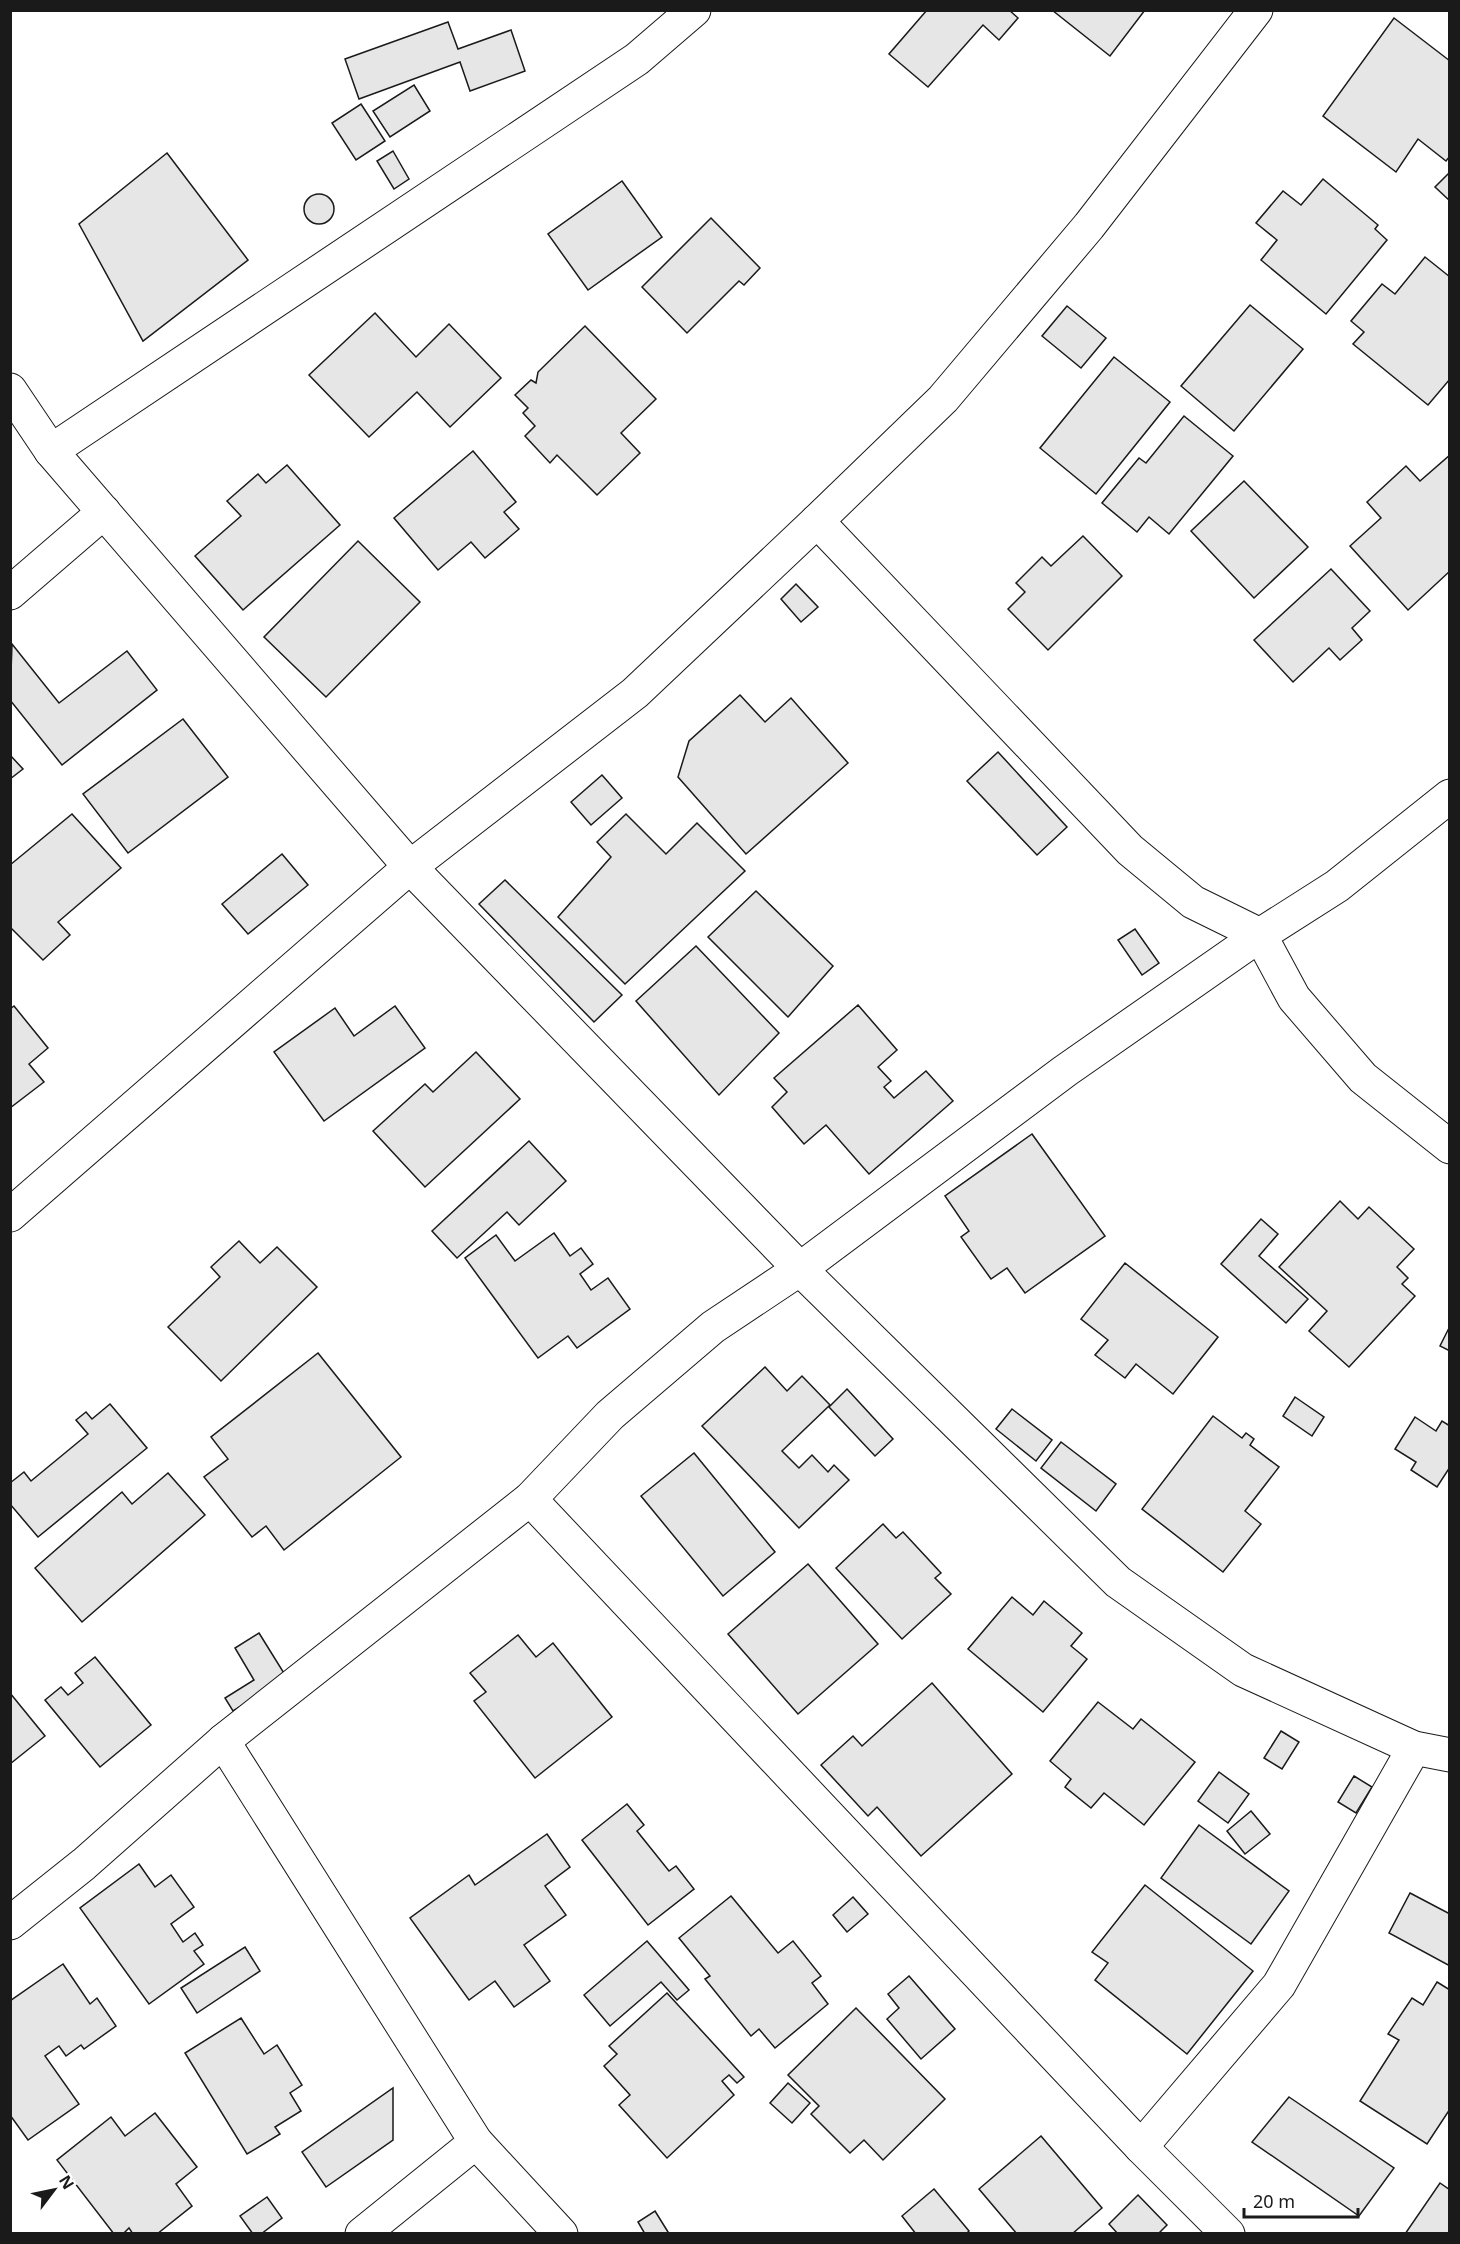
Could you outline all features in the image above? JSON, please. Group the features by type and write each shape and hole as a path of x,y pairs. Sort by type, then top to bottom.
{"street":[{"path":"51,451 637,59 694,10"},
{"path":"10,1215 410,867 634,693 818,521 943,399 1089,226 1256,10"},
{"path":"10,390 51,451 410,867 800,1269 1118,1582 1244,1670 1414,1748 1449,1755"},
{"path":"10,592 104,512"},
{"path":"818,521 1130,850 1193,902 1260,935 1294,998 1363,1078 1449,1147"},
{"path":"10,1923 84,1864 223,1741 531,1499 610,1415 713,1327 800,1269 1065,1071 1260,935 1337,886 1449,796"},
{"path":"531,1499 1142,2147 1228,2234"},
{"path":"223,1741 476,2142 561,2234"},
{"path":"1142,2147 1279,1985 1414,1748"},
{"path":"362,2234 476,2142"}],"building":[{"path":"927,10 1009,10 1018,18 999,40 983,25 928,87 889,54"},
{"path":"1052,10 1145,10 1110,56"},
{"path":"1394,18 1450,61 1450,156 1446,161 1418,139 1396,172 1323,116"},
{"path":"448,22 458,49 511,30 525,71 470,91 460,62 359,99 345,59"},
{"path":"414,85 430,111 390,137 373,111"},
{"path":"361,104 385,141 356,160 332,123"},
{"path":"393,151 409,179 394,189 377,161"},
{"path":"167,153 248,260 143,341 79,224"},
{"path":"1450,172 1450,201 1435,187"},
{"path":"1323,179 1378,225 1375,229 1387,240 1326,314 1261,260 1277,240 1256,223 1283,191 1301,205"},
{"path":"622,181 662,237 588,290 548,234"},
{"path":"319,194 330,198 334,209 330,220 319,224 308,220 304,209 308,198"},
{"path":"711,218 760,268 744,285 739,281 687,333 642,287"},
{"path":"1425,257 1450,277 1450,379 1428,405 1353,344 1364,332 1351,321 1382,284 1395,294"},
{"path":"1250,305 1303,349 1234,431 1181,386"},
{"path":"1067,306 1106,338 1081,368 1042,336"},
{"path":"375,313 416,357 449,324 501,378 450,427 417,392 369,437 309,375"},
{"path":"585,326 656,399 621,433 640,453 597,495 557,455 550,463 525,436 535,426 523,413 528,408 515,395 531,380 536,383 538,372"},
{"path":"1114,357 1170,402 1096,494 1040,448"},
{"path":"1184,416 1233,456 1169,534 1149,517 1137,532 1102,503 1139,458 1146,463"},
{"path":"473,451 516,502 504,512 519,529 485,558 471,542 438,570 394,518"},
{"path":"1450,455 1450,571 1408,610 1350,546 1381,518 1367,502 1406,466 1420,481"},
{"path":"287,465 340,525 243,610 195,556 241,516 227,501 258,474 266,483"},
{"path":"1244,481 1308,547 1254,598 1191,531"},
{"path":"1083,536 1122,576 1048,650 1008,609 1025,592 1016,583 1042,557 1051,566"},
{"path":"358,541 420,602 326,697 264,637"},
{"path":"1331,569 1370,611 1352,628 1362,640 1340,660 1329,648 1293,682 1254,640"},
{"path":"796,584 818,607 801,622 781,599"},
{"path":"12,644 59,703 127,651 157,690 62,765 10,700"},
{"path":"740,695 765,722 791,698 848,763 746,854 678,777 689,741"},
{"path":"183,719 228,777 128,853 83,794"},
{"path":"998,752 1067,827 1037,855 967,781"},
{"path":"10,755 23,769 10,779"},
{"path":"602,775 622,798 591,825 571,802"},
{"path":"72,814 121,868 58,922 70,935 43,960 10,927 10,865"},
{"path":"626,814 666,854 697,823 745,871 625,984 558,917 611,857 597,842"},
{"path":"282,854 308,885 248,934 222,904"},
{"path":"505,880 622,995 594,1022 479,904"},
{"path":"756,891 833,966 788,1017 708,937"},
{"path":"1135,929 1159,963 1142,975 1118,940"},
{"path":"696,946 779,1033 719,1095 636,1001"},
{"path":"858,1005 897,1050 878,1067 891,1081 884,1087 894,1098 926,1071 953,1101 869,1174 826,1125 804,1144 772,1107 787,1092 774,1078"},
{"path":"14,1006 48,1048 29,1064 44,1082 10,1108 10,1009"},
{"path":"395,1006 425,1048 324,1121 274,1052 335,1008 354,1036"},
{"path":"476,1052 520,1099 425,1187 373,1131 425,1084 433,1092"},
{"path":"1032,1134 1105,1236 1025,1293 1007,1268 991,1279 961,1237 969,1231 945,1196"},
{"path":"529,1141 566,1181 519,1225 507,1212 457,1258 432,1231"},
{"path":"1340,1201 1358,1219 1369,1207 1414,1249 1397,1267 1408,1278 1402,1284 1415,1296 1349,1367 1309,1331 1327,1311 1279,1267"},
{"path":"1261,1219 1278,1234 1259,1256 1308,1299 1286,1323 1221,1264"},
{"path":"554,1233 570,1256 581,1248 593,1264 580,1274 591,1290 608,1278 630,1309 577,1348 568,1336 538,1358 465,1258 496,1235 515,1261"},
{"path":"239,1241 260,1263 277,1247 317,1287 221,1381 168,1327 220,1277 211,1267"},
{"path":"1125,1263 1218,1337 1173,1394 1136,1364 1125,1378 1095,1355 1108,1340 1081,1319"},
{"path":"1450,1326 1450,1351 1440,1346"},
{"path":"318,1353 401,1457 284,1550 266,1526 252,1537 204,1477 228,1459 211,1437"},
{"path":"765,1367 787,1391 802,1376 830,1405 782,1451 799,1468 812,1455 828,1472 834,1465 849,1480 799,1528 702,1426"},
{"path":"847,1389 893,1439 875,1456 829,1407"},
{"path":"1295,1397 1324,1417 1312,1436 1283,1416"},
{"path":"110,1404 147,1448 38,1537 10,1504 10,1483 24,1472 31,1481 88,1434 76,1420 86,1412 92,1419"},
{"path":"1012,1409 1052,1440 1036,1461 996,1429"},
{"path":"1213,1416 1242,1438 1246,1433 1254,1439 1250,1445 1279,1467 1245,1511 1261,1524 1223,1572 1142,1509"},
{"path":"1415,1417 1436,1431 1442,1421 1450,1426 1450,1467 1437,1487 1411,1470 1416,1462 1395,1449"},
{"path":"1061,1442 1116,1484 1096,1511 1041,1468"},
{"path":"694,1453 775,1552 723,1596 641,1496"},
{"path":"168,1473 205,1515 82,1622 35,1568 122,1492 132,1504"},
{"path":"883,1524 896,1538 903,1532 941,1573 935,1578 951,1594 902,1639 836,1568"},
{"path":"808,1564 878,1644 798,1714 728,1634"},
{"path":"1012,1597 1033,1615 1044,1601 1082,1633 1071,1646 1087,1659 1043,1712 968,1649"},
{"path":"259,1633 287,1678 233,1711 225,1698 254,1680 235,1648"},
{"path":"518,1635 536,1657 553,1643 612,1717 535,1778 474,1701 486,1692 470,1673"},
{"path":"95,1657 151,1725 100,1767 45,1700 61,1687 68,1695 83,1683 75,1673"},
{"path":"932,1683 1012,1774 921,1856 877,1807 868,1816 821,1765 853,1736 862,1746"},
{"path":"10,1693 45,1736 10,1764"},
{"path":"1098,1702 1133,1729 1141,1719 1195,1762 1144,1825 1104,1793 1091,1808 1065,1787 1071,1779 1050,1761"},
{"path":"1281,1731 1299,1742 1282,1769 1264,1758"},
{"path":"1219,1772 1249,1794 1228,1823 1198,1801"},
{"path":"1354,1776 1372,1787 1356,1813 1338,1802"},
{"path":"627,1804 644,1825 637,1831 669,1871 676,1866 694,1889 648,1925 582,1840"},
{"path":"1251,1811 1270,1834 1245,1854 1227,1831"},
{"path":"1199,1825 1289,1891 1251,1944 1161,1878"},
{"path":"547,1834 570,1867 545,1886 566,1915 524,1945 550,1981 514,2007 495,1981 469,2000 410,1918 469,1875 475,1885"},
{"path":"139,1864 155,1887 171,1875 194,1907 171,1924 183,1942 195,1933 203,1945 194,1951 204,1964 149,2004 80,1908"},
{"path":"1145,1885 1253,1971 1187,2054 1095,1980 1108,1963 1092,1952"},
{"path":"1410,1893 1450,1914 1450,1966 1389,1933"},
{"path":"731,1896 778,1953 793,1941 821,1976 812,1983 828,2004 775,2048 759,2029 751,2036 705,1979 710,1976 679,1938"},
{"path":"853,1897 868,1914 847,1932 833,1915"},
{"path":"647,1941 689,1990 677,2000 661,1982 610,2026 584,1995"},
{"path":"245,1947 260,1971 197,2013 181,1988"},
{"path":"63,1964 90,2004 97,1998 116,2026 84,2049 81,2045 66,2056 59,2046 45,2056 79,2104 28,2140 10,2115 10,2001"},
{"path":"909,1976 955,2029 921,2059 887,2019 899,2008 888,1994"},
{"path":"1437,1982 1450,1990 1450,2109 1427,2144 1360,2101 1399,2040 1388,2034 1412,1998 1423,2005"},
{"path":"667,1993 744,2077 737,2083 729,2075 722,2081 734,2095 667,2158 619,2105 630,2095 604,2066 617,2054 609,2046"},
{"path":"856,2008 945,2099 883,2160 864,2140 850,2153 811,2114 819,2106 788,2075"},
{"path":"241,2018 264,2054 277,2045 302,2085 290,2093 301,2111 275,2127 280,2134 247,2154 185,2053"},
{"path":"788,2083 810,2103 792,2123 770,2103"},
{"path":"393,2088 393,2140 326,2187 302,2152"},
{"path":"1289,2097 1394,2168 1359,2216 1252,2142"},
{"path":"155,2113 197,2167 176,2184 192,2206 157,2234 133,2234 129,2228 123,2234 114,2234 57,2160 111,2117 125,2136"},
{"path":"1041,2136 1102,2208 1072,2234 1017,2234 979,2189"},
{"path":"1440,2183 1450,2190 1450,2234 1405,2234"},
{"path":"934,2189 969,2231 966,2234 916,2234 902,2216"},
{"path":"1138,2195 1167,2225 1158,2234 1118,2234 1109,2224"},
{"path":"267,2197 282,2218 261,2234 253,2234 240,2216"},
{"path":"655,2211 668,2232 666,2234 645,2234 638,2222"}]}
